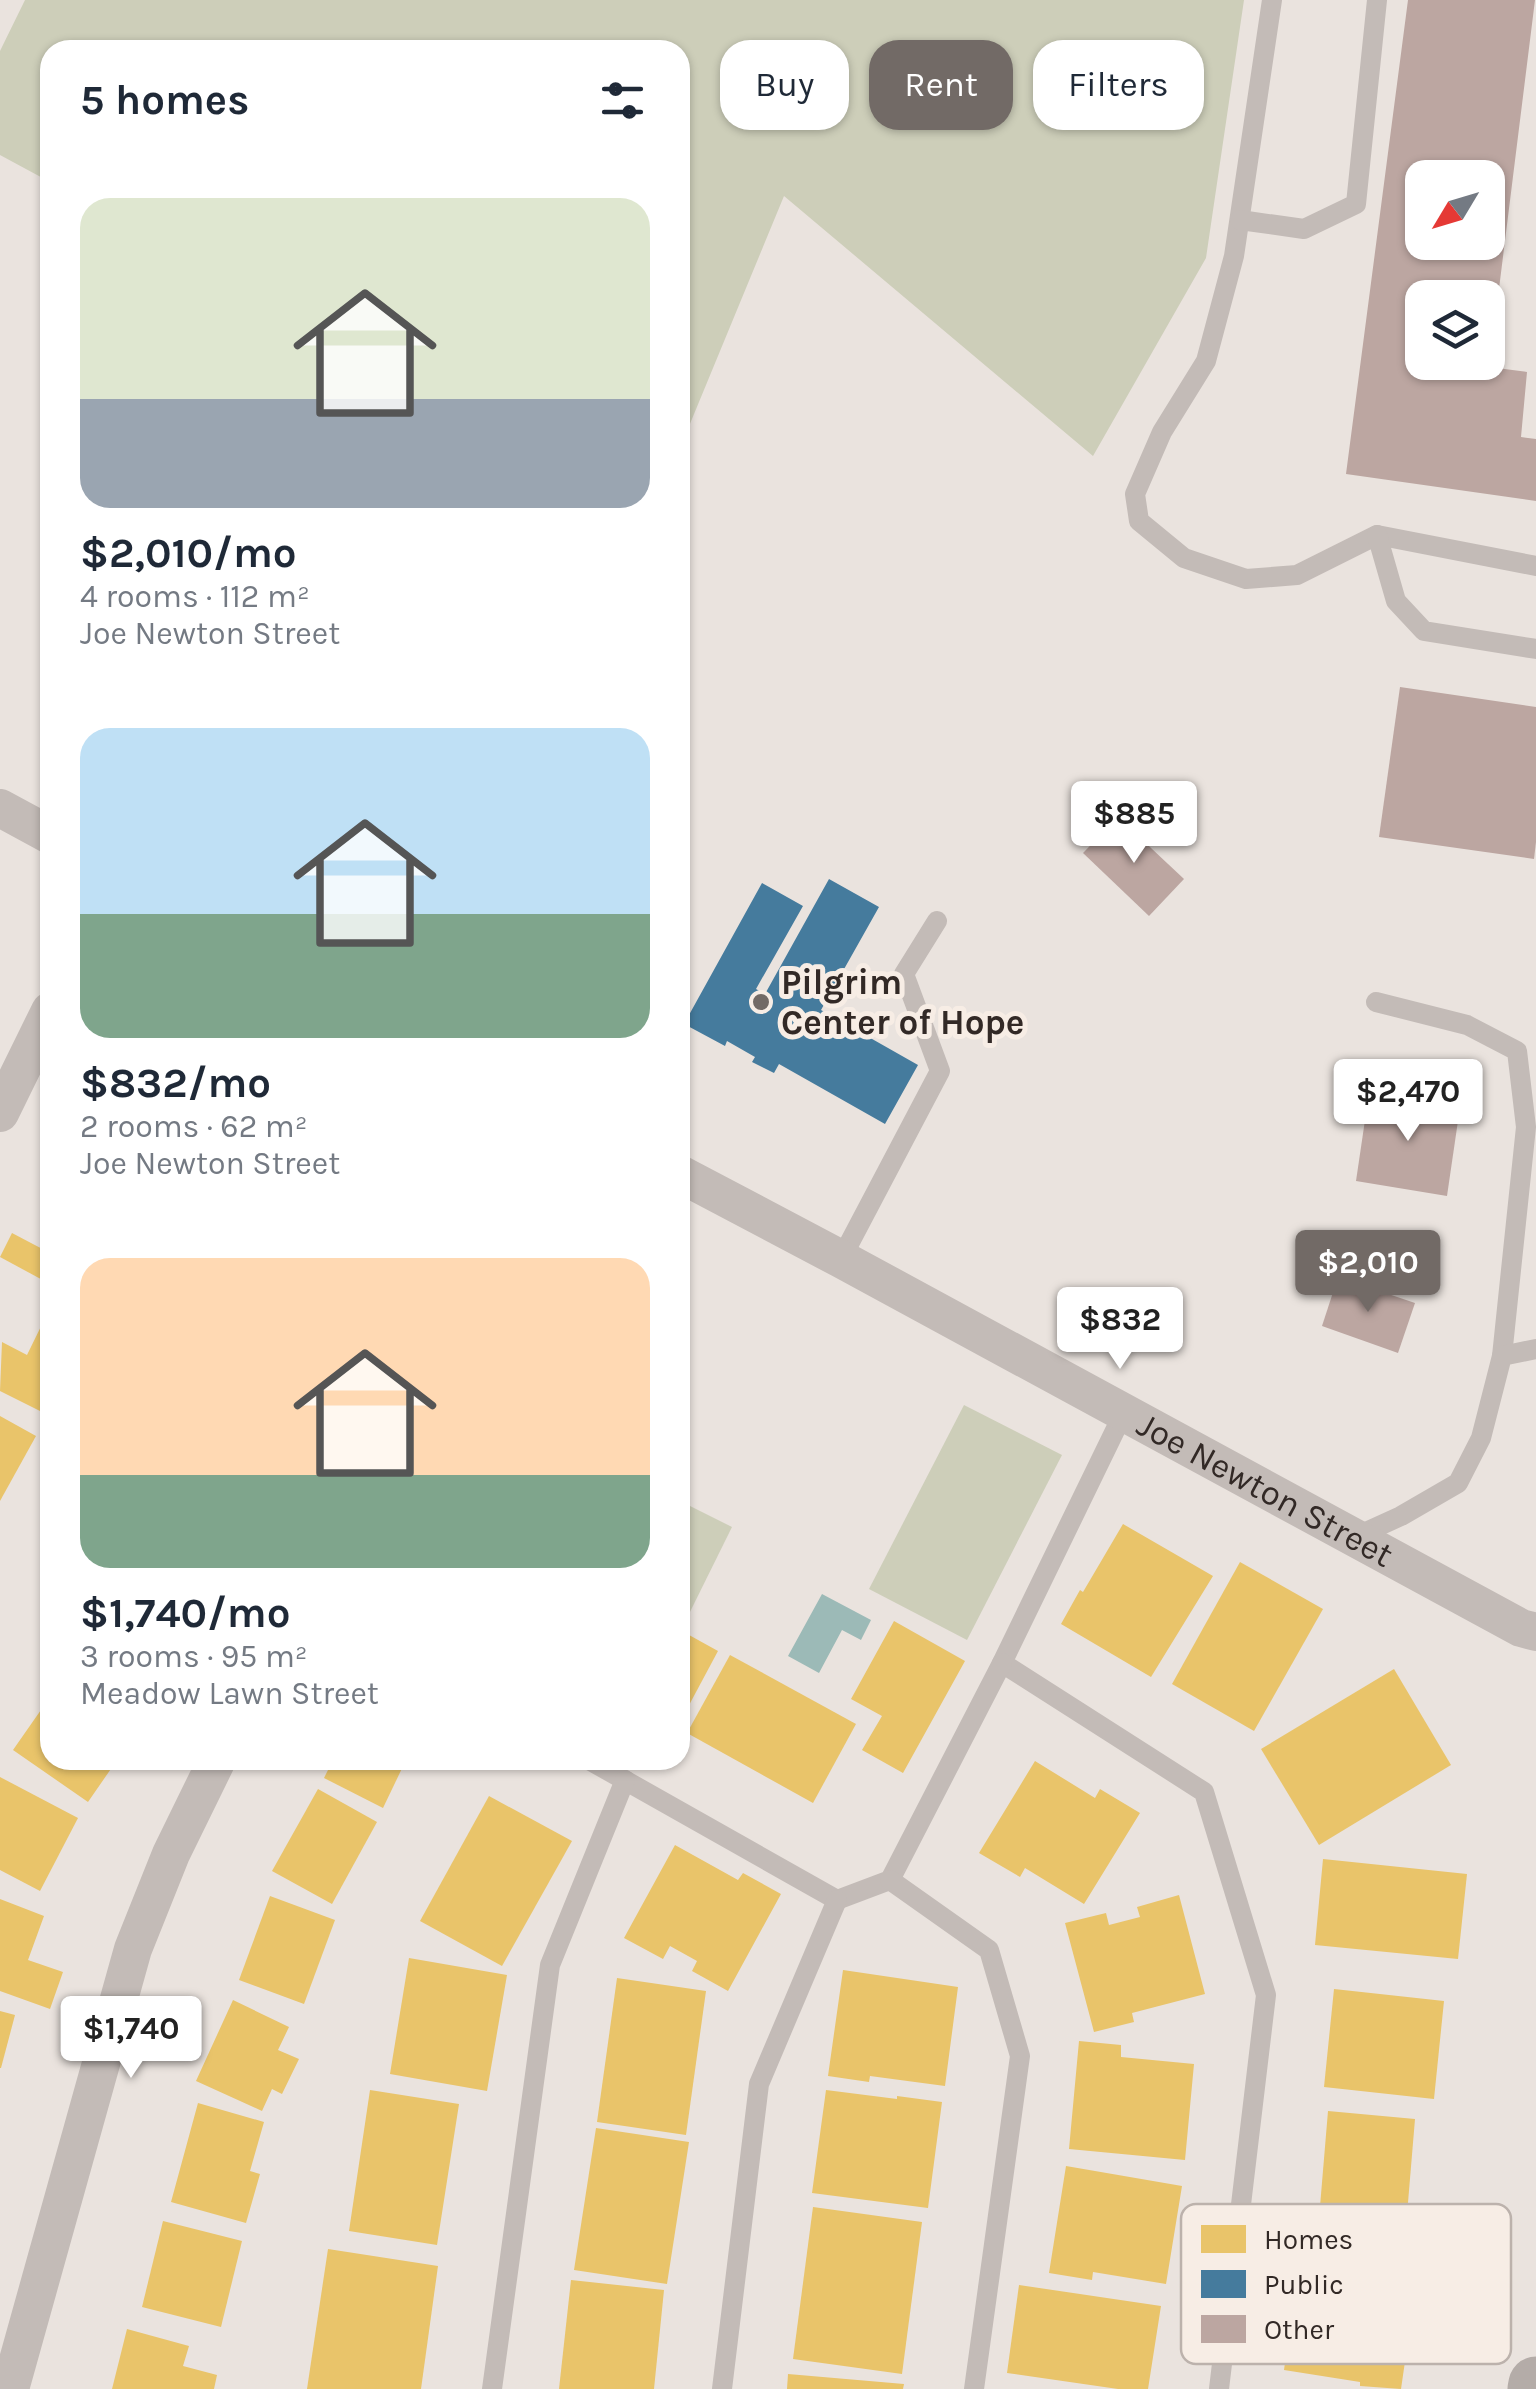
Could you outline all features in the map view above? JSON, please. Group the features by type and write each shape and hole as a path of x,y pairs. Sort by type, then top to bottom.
{"street":[{"path":"0,808 40,830"},
{"path":"0,1113 40,1032"},
{"name":"Joe Newton Street","path":"690,1179 1521,1628 1536,1632"},
{"path":"10,2389 132,1949 171,1854 212,1770"}],"lane":[{"path":"1272,0 1234,256 1206,361 1162,432 1135,494 1139,521 1184,558 1246,580 1297,574 1377,536 1536,566"},
{"path":"1240,220 1304,229 1356,204 1377,0"},
{"path":"1377,536 1396,602 1424,631 1536,649"},
{"path":"842,1259 940,1071 904,974 937,921"},
{"path":"1354,1538 1458,1484 1481,1438 1502,1356 1526,1127 1516,1051 1467,1026 1376,1002"},
{"path":"1502,1356 1536,1349"},
{"path":"722,2389 758,2084 837,1900 890,1880 1002,1663 1124,1412"},
{"path":"1002,1663 1204,1792 1266,1995 1241,2204"},
{"path":"608,1770 837,1900"},
{"path":"492,2389 550,1965 625,1780"},
{"path":"890,1880 990,1950 1020,2056 974,2389"},
{"path":"1219,2389 1222,2364"}],"green space":[{"path":"25,0 1244,0 1206,258 1093,456 784,196 690,424 690,40 40,40 40,177 0,155 0,51"},
{"path":"964,1405 1062,1455 967,1640 869,1589"},
{"path":"690,1506 732,1527 690,1612"}],"water":[{"path":"822,1594 871,1620 861,1640 842,1630 819,1673 788,1656"}],"building: Homes":[{"path":"12,1233 40,1248 40,1279 0,1257"},
{"path":"40,1328 40,1411 0,1391 2,1342 27,1355"},
{"path":"0,1416 36,1436 0,1501"},
{"path":"1123,1524 1213,1576 1151,1677 1061,1624"},
{"path":"1240,1562 1323,1609 1254,1731 1172,1684"},
{"path":"894,1621 965,1661 903,1773 862,1750 882,1716 851,1699"},
{"path":"690,1636 718,1651 690,1703"},
{"path":"730,1655 856,1724 813,1803 690,1735 690,1728"},
{"path":"1394,1669 1451,1765 1319,1845 1261,1749"},
{"path":"40,1711 40,1769 13,1750"},
{"path":"1035,1761 1095,1798 1100,1789 1140,1813 1084,1904 1025,1868 1020,1877 979,1853"},
{"path":"42,1770 110,1770 88,1802"},
{"path":"328,1770 401,1770 383,1808 324,1778"},
{"path":"0,1777 78,1818 40,1891 0,1870"},
{"path":"318,1789 377,1822 332,1904 272,1871"},
{"path":"489,1796 572,1841 502,1966 420,1921"},
{"path":"675,1845 738,1880 743,1873 781,1894 728,1991 692,1971 697,1961 670,1946 663,1959 624,1938"},
{"path":"1323,1859 1467,1874 1458,1959 1315,1945"},
{"path":"1179,1895 1205,1994 1132,2013 1134,2022 1094,2032 1065,1923 1106,1913 1109,1925 1140,1917 1137,1907"},
{"path":"270,1896 335,1920 304,2004 239,1980"},
{"path":"0,1899 44,1916 28,1960 63,1972 50,2009 0,1991"},
{"path":"409,1958 507,1975 487,2091 390,2074"},
{"path":"843,1970 958,1987 945,2086 870,2076 869,2082 828,2076"},
{"path":"617,1978 706,1991 686,2135 597,2122"},
{"path":"1334,1989 1444,2001 1434,2099 1324,2087"},
{"path":"233,2000 289,2027 278,2050 299,2059 282,2094 272,2089 262,2111 196,2081"},
{"path":"0,2011 15,2015 1,2068 0,2068"},
{"path":"1079,2041 1121,2045 1121,2057 1194,2064 1185,2160 1069,2149"},
{"path":"370,2090 459,2104 437,2245 349,2231"},
{"path":"826,2090 942,2102 928,2208 812,2193"},
{"path":"198,2103 264,2122 250,2171 260,2174 246,2223 171,2202"},
{"path":"1328,2111 1415,2119 1408,2204 1320,2204"},
{"path":"596,2128 689,2142 667,2284 574,2270"},
{"path":"1066,2166 1182,2186 1166,2284 1093,2272 1092,2280 1049,2273"},
{"path":"813,2207 922,2222 902,2374 793,2359"},
{"path":"163,2221 242,2241 221,2327 142,2307"},
{"path":"328,2249 438,2266 421,2389 307,2389"},
{"path":"571,2280 664,2290 654,2389 559,2389"},
{"path":"1019,2285 1161,2306 1148,2389 1118,2389 1007,2373"},
{"path":"127,2329 189,2346 183,2366 217,2375 214,2389 112,2389"},
{"path":"1285,2364 1405,2364 1401,2389 1360,2386 1360,2382 1284,2370"},
{"path":"788,2374 904,2384 903,2389 787,2389"}],"building: Public":[{"name":"Pilgrim Center of Hope","path":"829,879 879,907 821,1010 918,1065 885,1124 779,1064 774,1073 752,1062 755,1057 727,1041 725,1046 690,1027 690,1013 762,883 803,906 756,989 765,994"}],"building: Other":[{"path":"1408,0 1535,0 1505,241 1505,160 1405,160 1405,260 1503,260 1500,280 1405,280 1405,380 1505,380 1505,369 1527,372 1521,437 1536,439 1536,501 1346,474"},
{"path":"1400,687 1536,707 1534,859 1379,837"},
{"path":"1118,817 1184,879 1149,916 1083,853"},
{"path":"1369,1093 1460,1107 1447,1196 1356,1181"},
{"path":"1338,1277 1415,1303 1398,1353 1322,1326"}],"place":[{"name":"Pilgrim Center of Hope","path":"761,1002"}]}
